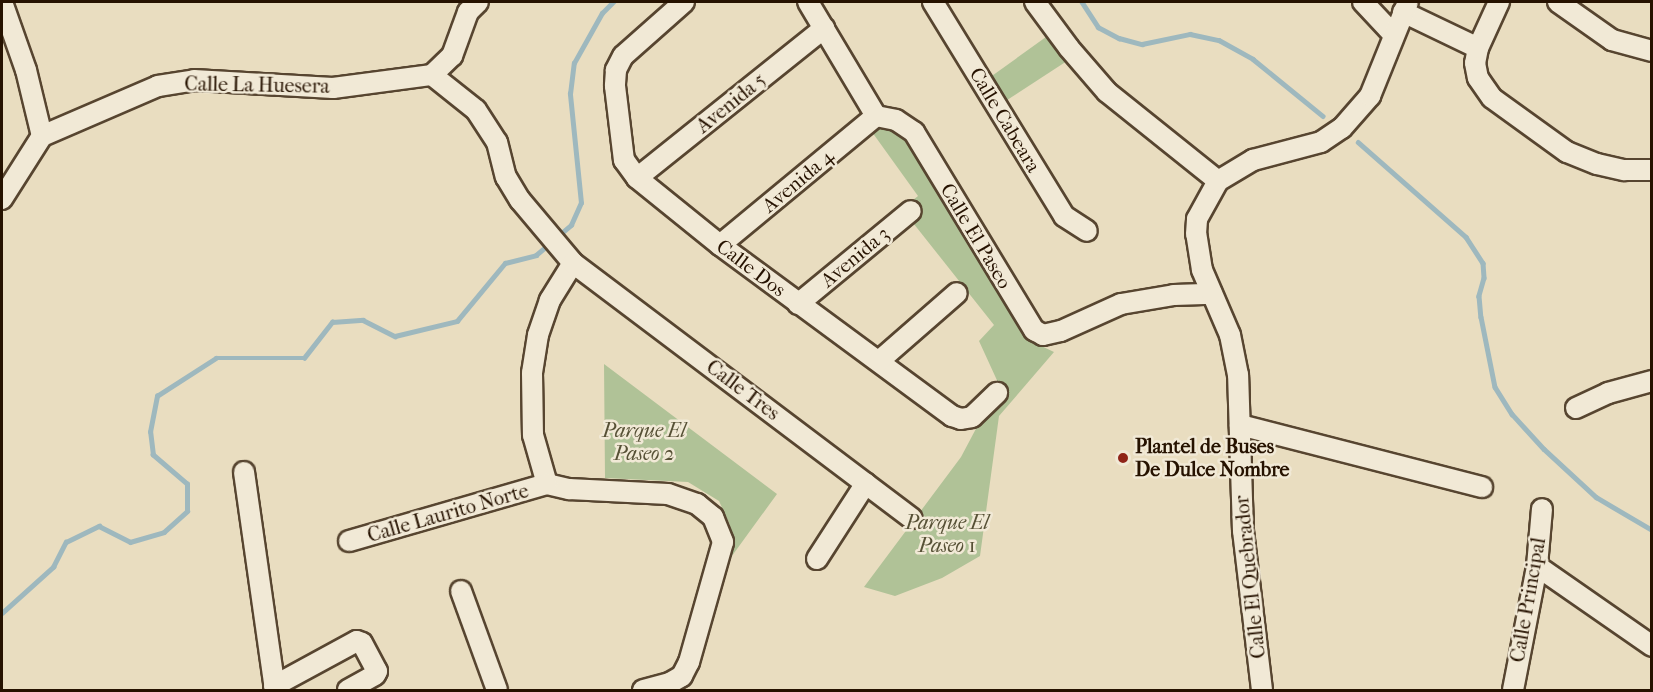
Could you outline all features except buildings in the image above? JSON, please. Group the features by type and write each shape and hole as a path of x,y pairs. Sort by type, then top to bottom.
{"street":[{"path":"2,2 26,70 42,136 2,199"},
{"path":"432,75 452,56 468,12 478,2"},
{"name":"Calle Dos","path":"684,2 623,56 616,70 616,97 624,160 637,178 798,304 952,416 961,419 972,417 997,393"},
{"path":"807,2 876,116"},
{"name":"Calle Cabeara","path":"933,2 1064,216 1087,231"},
{"path":"1035,2 1069,48 1107,92 1218,181"},
{"path":"1362,2 1393,34"},
{"path":"1499,2 1478,48 1475,63 1478,78 1492,98 1567,152 1597,164 1624,170 1652,170"},
{"path":"1558,2 1612,40 1652,51"},
{"path":"1406,7 1478,48"},
{"name":"Calle El Quebrador","path":"1262,690 1242,531 1238,375 1230,335 1202,270 1197,226 1200,209 1218,181 1253,160 1321,142 1342,128 1370,96 1393,34 1406,7"},
{"name":"Avenida 5","path":"637,178 824,28"},
{"name":"Calle La Huesera","path":"42,136 158,86 194,80 333,88 432,75"},
{"name":"Calle Tres","path":"432,75 476,110 497,142 506,177 538,224 559,244 573,263 912,518"},
{"name":"Avenida 4","path":"720,245 876,116"},
{"name":"Calle El Paseo","path":"876,116 896,120 914,132 1034,330 1043,335 1061,331 1122,304 1174,295 1212,294"},
{"name":"Avenida 3","path":"798,304 911,211"},
{"path":"573,263 550,300 538,335 532,373 533,435 547,484 569,489 668,494 697,504 713,516 723,542 689,662 682,676 643,690"},
{"path":"879,361 957,293"},
{"path":"1576,408 1608,393 1652,381"},
{"path":"1240,425 1482,487"},
{"path":"244,472 274,688 357,641 362,642 377,671 375,675 348,690"},
{"path":"817,559 866,483"},
{"name":"Calle Laurito Norte","path":"349,541 547,484"},
{"name":"Calle Principal","path":"1513,690 1537,566 1542,509"},
{"path":"1537,566 1652,646"},
{"path":"461,591 497,690"}],"green space":[{"path":"1046,37 1067,61 1004,102 989,78"},
{"name":"Parque El Paseo 1","path":"881,125 903,132 1035,343 1054,352 999,416 980,556 942,578 895,596 864,587 961,457 979,423 1006,400 979,341 994,325 902,209 918,196 872,132"},
{"name":"Parque El Paseo 2","path":"604,364 777,494 729,560 730,525 719,501 688,482 605,478"}],"waterway":[{"path":"558,236 571,225 581,203 570,94 574,63 602,13 613,2"},
{"path":"1082,2 1098,27 1119,38 1142,44 1190,34 1219,40 1253,59 1323,116"},
{"path":"1358,142 1466,237 1483,263 1484,278 1479,296 1481,317 1495,387 1512,414 1544,449 1596,497 1652,530"},
{"path":"2,613 53,567 66,542 99,526 130,542 164,532 187,511 187,484 153,455 150,432 157,396 216,358 304,358 332,322 363,320 395,336 457,321 505,263 536,255 549,244"}],"place":[{"name":"Plantel de Buses De Dulce Nombre","path":"1123,458"}]}
